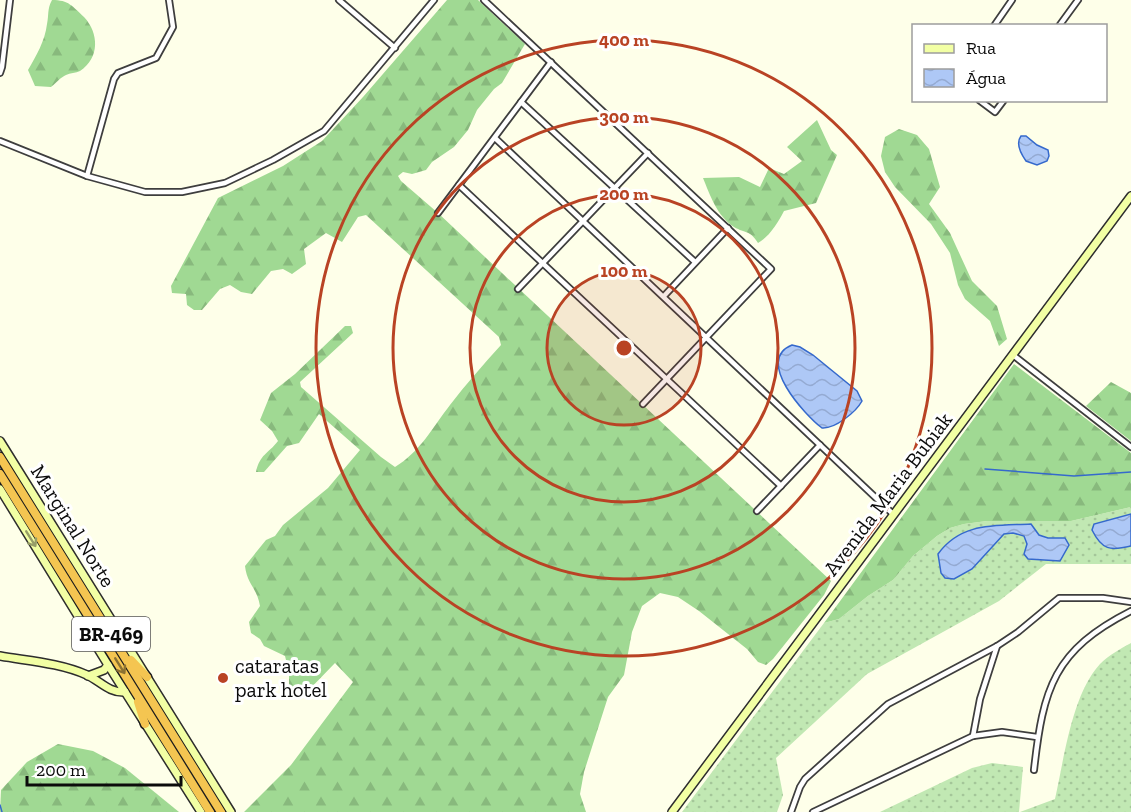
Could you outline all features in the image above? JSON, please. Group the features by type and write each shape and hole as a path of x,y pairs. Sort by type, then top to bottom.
{"highway":[{"name":"BR-469","path":"0,457 221,812"},
{"name":"BR-469","path":"0,474 129,690 210,812"},
{"path":"120,649 147,677"},
{"path":"129,690 145,724"}],"street":[{"path":"0,73 10,0"},
{"path":"87,176 114,79 118,73 156,58 173,27 169,0"},
{"path":"339,0 395,48"},
{"path":"0,141 87,176 145,192 182,192 225,183 273,160 324,131 434,0"},
{"path":"484,0 771,268 643,404"},
{"path":"995,24 1012,0"},
{"path":"1060,24 1078,0"},
{"path":"438,213 551,62"},
{"path":"521,102 695,262"},
{"path":"982,102 995,112 1002,102"},
{"path":"495,138 893,514"},
{"path":"518,289 648,153"},
{"path":"459,185 781,486"},
{"name":"Avenida Maria Bubiak","path":"672,812 1131,196"},
{"path":"664,296 728,228"},
{"path":"1013,355 1131,447"},
{"name":"Marginal Norte","path":"0,441 231,812"},
{"path":"757,511 820,445"},
{"name":"BR-469","path":"0,489 108,665 129,690"},
{"path":"791,812 805,778 888,704 997,646 1059,598 1103,598 1131,602"},
{"path":"1034,770 1037,737 1052,683 1072,651 1100,628 1131,610"},
{"path":"973,736 983,688 997,646"},
{"path":"0,656 60,666 88,676 117,693 129,690"},
{"path":"88,676 104,670 108,665"},
{"path":"145,724 201,812"},
{"path":"813,812 973,736 1002,732 1037,737"}],"green space":[{"path":"52,0 66,2 89,23 95,38 94,52 87,66 80,71 64,76 51,87 35,86 28,70 40,48"},
{"path":"447,0 478,0 525,44 502,83 477,110 468,130 454,147 432,162 426,170 412,174 403,172 398,176 401,181 831,581 824,595 766,665 758,662 747,649 678,597 660,593 642,606 632,632 624,675 608,697 584,772 580,794 586,812 244,812 291,765 353,682 335,663 302,697 289,694 289,672 285,656 264,646 260,639 251,633 249,622 260,606 245,566 266,540 275,536 283,525 328,488 360,450 319,414 299,443 287,446 264,472 256,472 262,458 278,441 272,431 260,420 271,393 295,374 345,326 351,326 353,333 300,382 301,387 395,467 419,447 462,390 501,345 499,337 366,215 358,217 342,242 326,233 304,249 306,264 292,274 283,269 271,271 252,294 241,292 230,285 220,289 202,310 194,310 187,305 186,294 172,293 171,286 218,198 283,166 322,141"},
{"path":"817,120 831,150 837,155 816,203 784,211 773,229 758,243 750,234 734,227 723,217 703,178 739,177 760,187 769,168 784,174 802,161 787,147"},
{"path":"899,129 917,135 929,149 940,187 929,204 950,233 972,281 997,306 1007,339 999,346 990,321 965,299 958,285 950,253 931,224 895,187 885,172 881,156 885,137"},
{"path":"1014,364 1131,453 1131,507 1071,521 987,521 950,528 913,556 893,580 839,619 824,623"},
{"path":"1111,382 1131,393 1131,441 1086,406"},
{"path":"1131,507 1131,564 1046,564 999,601 867,674 776,758 783,795 777,812 682,812 824,623 839,619 893,580 913,556 937,536 950,528 964,524 987,521 1071,521"},
{"path":"1131,643 1131,812 1020,812 1055,799 1070,728 1082,692 1100,664"},
{"path":"58,744 93,751 125,768 179,812 0,812 1,790 27,762"},
{"path":"992,763 1023,767 1019,812 880,812 972,768"}],"water":[{"path":"1021,136 1026,136 1048,150 1047,161 1037,165 1026,161 1019,146"},
{"path":"792,345 813,355 857,391 862,401 845,419 833,426 822,428 795,400 780,374 778,362 782,352"},
{"path":"1131,514 1131,546 1112,548 1099,542 1092,530 1094,524"},
{"path":"1031,524 1039,535 1048,538 1065,538 1069,545 1060,561 1028,559 1024,554 1027,544 1024,536 1013,533 1004,534 972,569 954,579 945,578 941,573 938,554 957,536 992,526"}],"waterway":[{"path":"985,469 1074,476 1131,472"},
{"path":"0,805 2,812"}],"place":[{"name":"cataratas park hotel","path":"223,678"}]}
